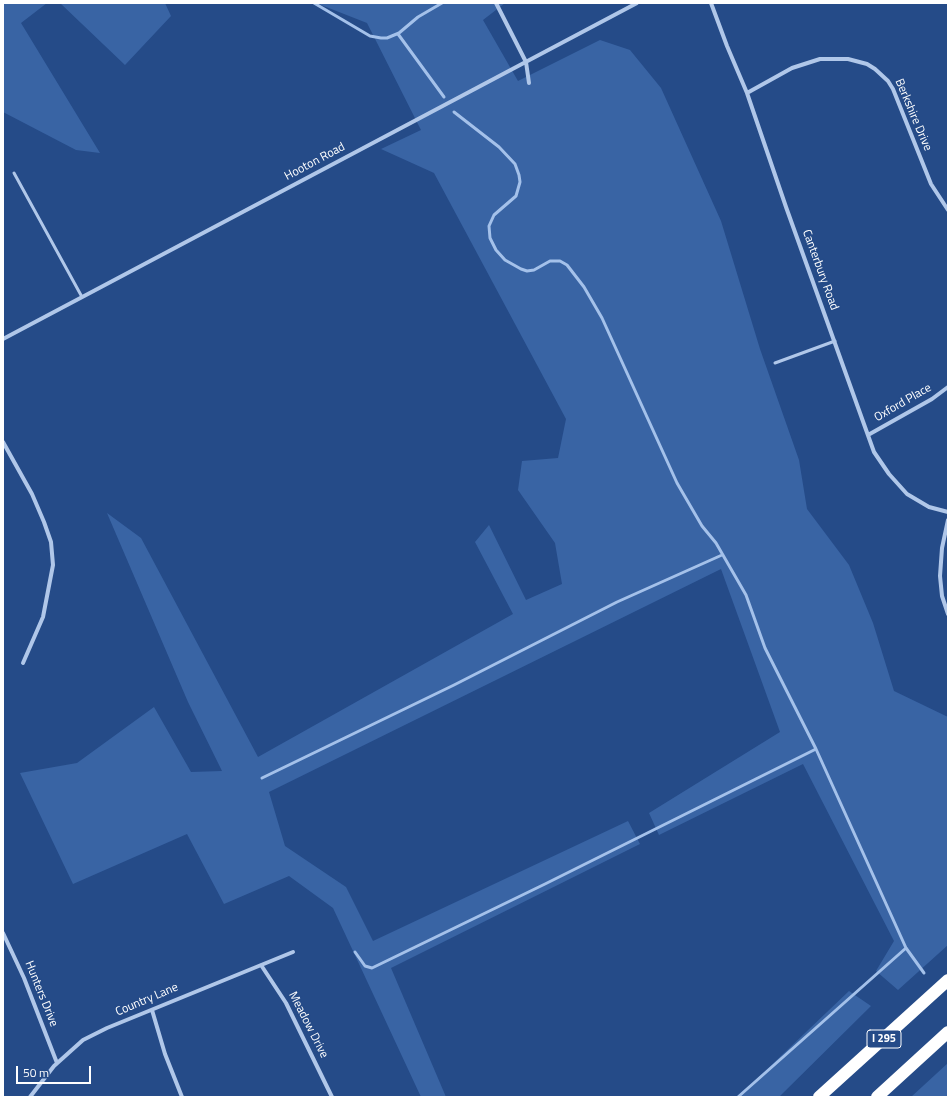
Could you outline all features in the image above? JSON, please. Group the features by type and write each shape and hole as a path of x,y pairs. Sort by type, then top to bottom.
{"highway":[{"name":"I 295","path":"819,1097 948,980"},
{"path":"877,1097 948,1032"}],"street":[{"path":"496,3 526,62 529,83"},
{"name":"Hooton Road","path":"3,339 637,3"},
{"name":"Canterbury Road","path":"711,3 727,46 748,93 778,184 868,435 881,464 897,485 917,501 929,507 948,512"},
{"name":"Berkshire Drive","path":"748,93 792,68 820,59 848,59 875,69 888,81 893,89 931,184 948,210"},
{"name":"Oxford Place","path":"868,435 932,399 948,387"},
{"path":"3,442 32,494 51,542 53,565 43,618 23,663"},
{"path":"948,520 942,548 940,576 942,596 948,614"},
{"name":"Hunters Drive","path":"3,933 24,978 57,1063"},
{"name":"Country Lane","path":"30,1097 57,1063 83,1040 293,952"},
{"name":"Meadow Drive","path":"261,965 286,1003 332,1097"},
{"path":"152,1010 165,1054 182,1097"}],"lane":[{"path":"14,173 82,297"},
{"path":"775,363 835,341"}],"shaded area":[{"path":"3,3 47,3 21,23 100,153 76,150 3,112"},
{"path":"60,3 165,3 171,16 125,65"},
{"path":"316,3 505,3 483,20 518,81 600,40 630,50 661,88 721,221 760,349 799,460 807,509 849,565 873,623 894,691 948,717 948,945 898,990 876,971 894,941 803,764 659,835 649,813 780,732 721,569 269,792 285,846 346,887 373,941 628,821 640,844 391,968 446,1097 421,1097 333,908 289,876 224,904 187,834 73,884 20,773 77,763 154,707 191,772 222,771 188,702 107,513 141,538 258,757 513,614 475,542 489,525 526,600 562,584 555,543 518,490 522,461 558,458 566,419 434,173 381,149 421,130 367,23"},
{"path":"849,991 871,1006 779,1097 738,1097"},
{"path":"948,1063 948,1097 911,1097"}],"waterway":[{"path":"314,3 370,36 381,38 387,38 399,33 418,17 442,3"},
{"path":"398,34 444,97"},
{"path":"454,112 499,147 515,164 519,175 520,182 516,196 494,215 489,226 490,238 496,250 505,260 527,271 534,270 550,261 560,261 567,265 584,287 602,318 677,483 702,526 716,543 746,595 765,648 816,749 906,948 924,973"},
{"path":"262,778 454,685 617,602 722,555"},
{"path":"355,952 365,966 372,968 816,749"},
{"path":"738,1097 906,948"}]}
